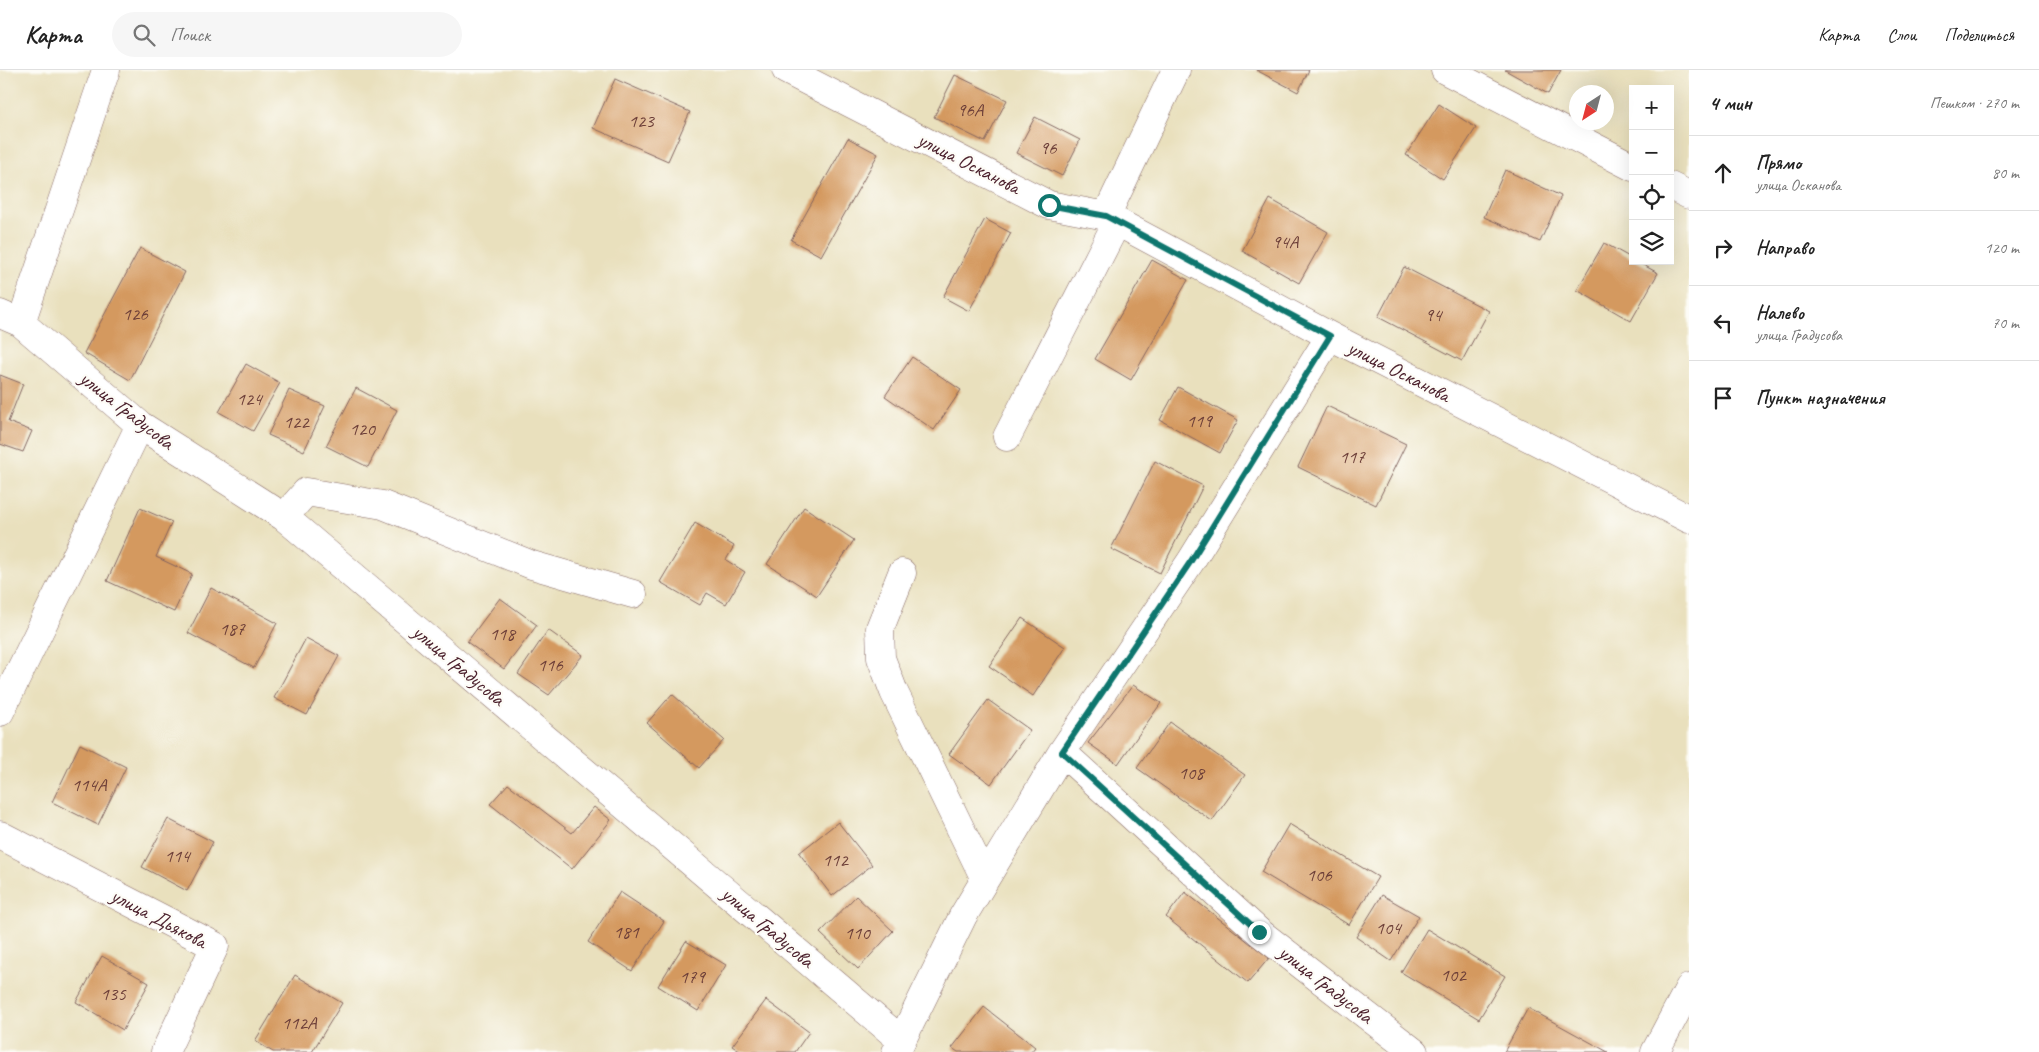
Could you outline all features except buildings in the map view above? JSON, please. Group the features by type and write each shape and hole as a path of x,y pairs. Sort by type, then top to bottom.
{"street":[{"path":"11,318 106,70"},
{"name":"улица Осканова","path":"786,70 1049,205 1112,219 1330,336 1689,519"},
{"path":"1007,437 1112,219 1176,70"},
{"path":"1445,70 1629,165"},
{"path":"1674,188 1689,196"},
{"name":"улица Градусова","path":"11,318 140,425 284,517 899,1046"},
{"path":"899,1046 963,916 1062,752 1191,561 1330,336"},
{"path":"0,712 140,425"},
{"path":"284,517 306,492 383,505 532,565 633,594"},
{"path":"902,573 880,628 881,658 894,692 986,879"},
{"name":"улица Градусова","path":"1062,752 1259,932 1414,1052"},
{"name":"улица Дьякова","path":"0,835 215,946 165,1052"},
{"path":"1655,1052 1689,988"}],"route":[{"path":"1049,205 1106,216 1330,336 1191,561 1062,752 1259,932"}]}
